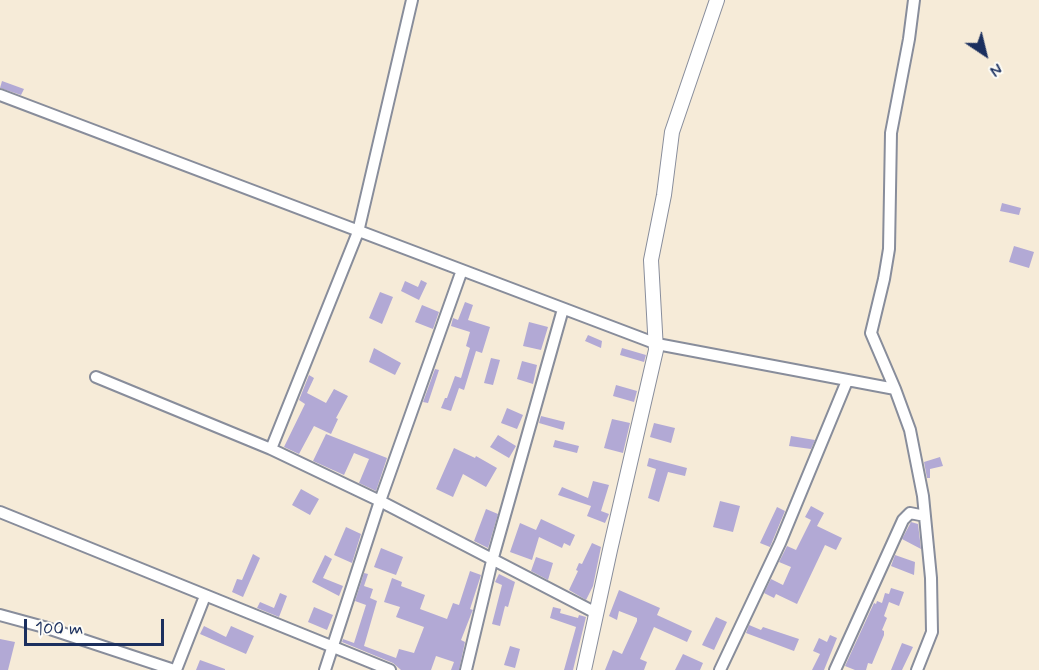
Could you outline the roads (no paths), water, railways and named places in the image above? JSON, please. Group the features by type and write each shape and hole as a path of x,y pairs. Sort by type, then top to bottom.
{"street":[{"path":"271,448 358,232 412,0"},
{"path":"584,670 657,344 651,260 664,195 672,132 717,0"},
{"path":"914,0 891,133 889,249 871,333 910,430 923,496 931,578 932,632 917,670"},
{"path":"0,95 657,344 895,389"},
{"path":"325,670 380,501 462,270"},
{"path":"466,670 492,561 563,309"},
{"path":"96,376 271,448 380,501 596,613"},
{"path":"720,670 780,543 847,381"},
{"path":"0,512 390,670"},
{"path":"834,670 903,520 910,513 925,516"},
{"path":"0,615 175,670 205,596"}]}
